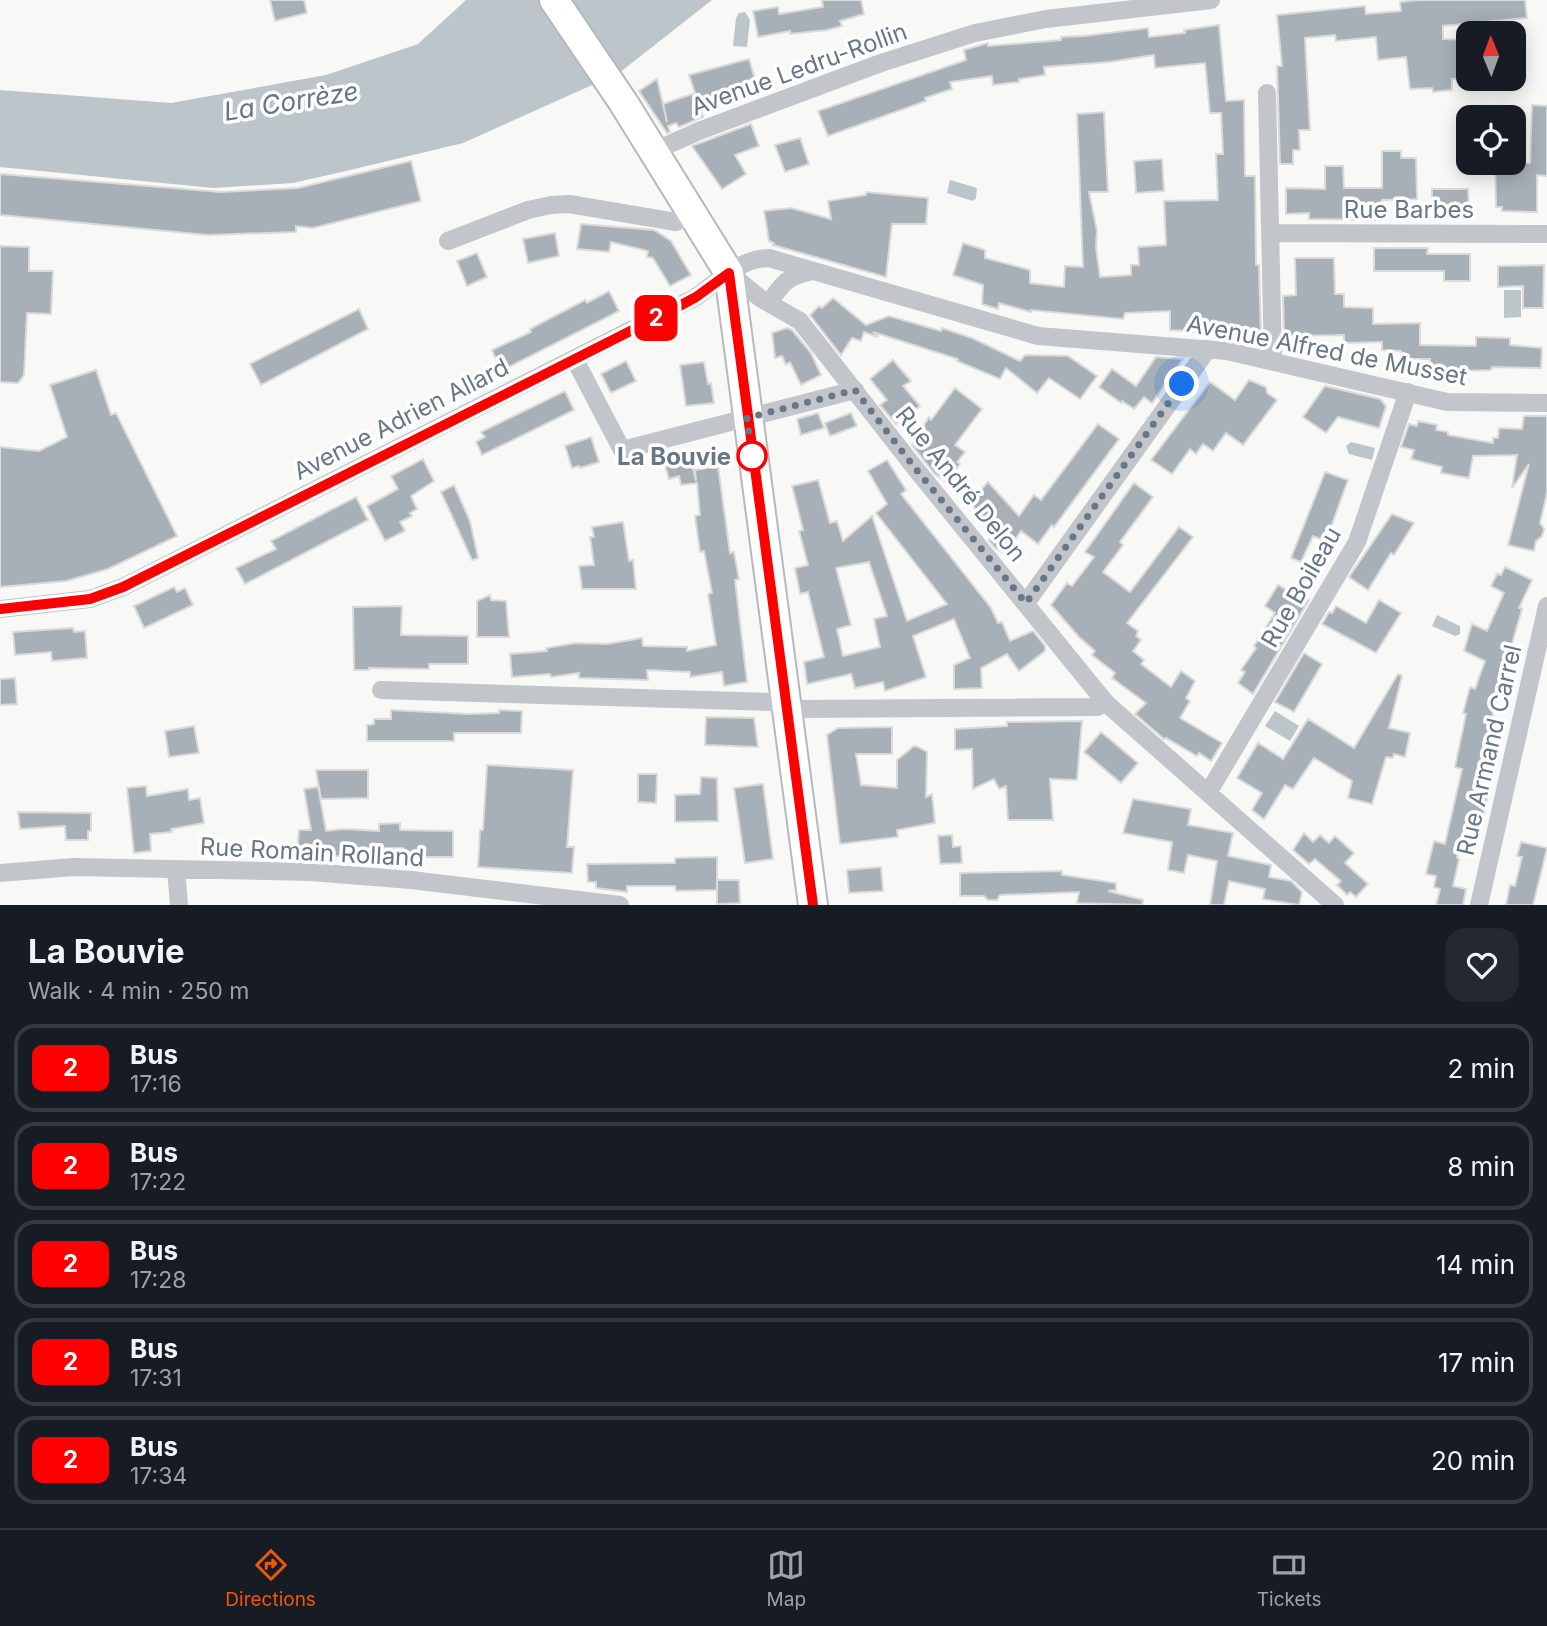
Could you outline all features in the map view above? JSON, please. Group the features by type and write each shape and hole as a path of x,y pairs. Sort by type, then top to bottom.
{"main road":[{"path":"554,0 623,102 729,273 813,905"}],"street":[{"name":"Avenue Ledru-Rollin","path":"654,151 699,131 881,63 975,33 1046,19 1211,0"},
{"path":"1267,93 1273,361"},
{"path":"448,241 501,219 551,205 569,204 676,222 693,213"},
{"name":"Rue Barbes","path":"1271,233 1547,234"},
{"name":"Avenue Alfred de Musset","path":"729,273 755,258 769,258 1038,336 1208,349 1467,404 1547,403"},
{"path":"769,303 793,275 813,271"},
{"name":"Rue André Delon","path":"729,273 769,303 800,321 915,468 1106,703 1335,905"},
{"name":"Avenue Adrien Allard","path":"0,609 90,599 146,575 575,360 696,297 729,273"},
{"path":"1026,603 1208,349"},
{"path":"575,360 622,450 855,390"},
{"name":"Rue Boileau","path":"1208,793 1357,542 1408,392"},
{"name":"Rue Armand Carrel","path":"1479,905 1540,671 1547,606"},
{"path":"381,690 772,702 800,709 1097,707 1106,703"},
{"name":"Rue Romain Rolland","path":"0,873 74,867 287,871 355,875 543,900 620,905"},
{"path":"176,869 179,905"}],"water":[{"name":"La Corrèze","path":"466,0 712,0 619,73 463,143 346,171 293,183 213,188 0,167 0,90 171,103 326,75 418,44"},
{"path":"745,12 750,20 747,47 733,46 736,18 739,13"},
{"path":"950,180 977,188 976,198 973,201 947,193"},
{"path":"1504,290 1521,290 1521,317 1504,318"},
{"path":"1351,442 1375,448 1372,460 1349,454 1346,446"},
{"path":"1437,615 1460,626 1460,634 1455,636 1432,626"},
{"path":"1275,711 1299,726 1290,741 1265,726"}],"building":[{"path":"270,0 304,0 307,13 275,21"},
{"path":"822,0 861,0 864,14 840,21 842,26 827,30 790,34 790,31 758,37 753,11 778,7 779,14 823,7"},
{"path":"1525,0 1527,18 1456,21 1456,25 1443,26 1443,39 1456,40 1456,79 1452,79 1452,90 1433,92 1432,88 1410,89 1406,57 1378,60 1376,37 1336,41 1335,35 1305,38 1310,130 1299,130 1300,150 1293,150 1293,164 1280,164 1277,66 1282,66 1277,15 1365,6 1366,14 1401,11 1400,2"},
{"path":"1219,25 1226,101 1244,100 1245,176 1255,176 1256,265 1259,265 1261,337 1170,330 1170,311 1125,313 1123,319 1031,312 999,303 998,309 982,304 983,285 953,275 963,243 985,250 985,258 1030,270 1030,283 1064,287 1065,266 1083,267 1077,114 1104,112 1108,192 1089,192 1097,231 1100,277 1131,275 1131,265 1139,265 1138,247 1166,245 1164,201 1218,200 1216,154 1223,154 1221,113 1210,113 1205,63 1155,68 1154,55 1044,67 1045,75 1019,79 1019,82 993,85 992,76 950,82 952,89 925,98 926,101 828,136 818,111 966,60 964,50 988,43 988,46 1061,40 1061,37 1148,28 1149,37 1185,33 1184,30"},
{"path":"749,59 757,86 699,105 689,75"},
{"path":"657,79 667,122 663,104 695,93 703,117 679,127 676,123 668,126 670,132 667,133 639,91"},
{"path":"1532,105 1547,106 1547,176 1537,175 1537,212 1502,211 1502,207 1496,207 1495,175 1526,175 1526,163 1530,163"},
{"path":"751,124 759,146 735,155 746,174 722,189 692,146"},
{"path":"800,138 809,164 785,172 775,145"},
{"path":"1382,151 1401,151 1401,158 1416,158 1417,199 1382,200 1383,220 1309,219 1309,213 1286,214 1286,188 1325,189 1325,166 1343,166 1344,188 1382,188"},
{"path":"1162,159 1164,191 1136,193 1134,161"},
{"path":"411,161 421,201 313,228 296,226 296,232 208,235 0,215 0,174 221,192 298,188"},
{"path":"1432,189 1468,189 1469,207 1456,207 1456,211 1432,211"},
{"path":"866,192 928,198 926,224 892,224 886,277 773,245 774,243 769,241 764,211 791,208 831,219 828,201 866,195"},
{"path":"581,224 654,230 671,241 691,275 670,286 653,258 647,257 648,251 611,242 609,252 577,249"},
{"path":"555,233 559,256 528,263 523,239"},
{"path":"0,246 29,247 29,271 53,271 51,314 27,313 24,375 18,383 0,382"},
{"path":"1374,248 1428,248 1427,254 1470,254 1470,281 1444,281 1444,271 1374,271"},
{"path":"477,253 487,277 467,286 457,261"},
{"path":"1295,258 1334,258 1335,294 1344,294 1344,307 1373,308 1373,324 1420,323 1420,345 1476,346 1476,337 1510,338 1510,345 1542,348 1541,368 1492,367 1491,370 1430,372 1430,359 1402,359 1401,351 1382,350 1382,342 1344,343 1344,335 1284,336 1283,296 1296,295"},
{"path":"1544,265 1543,308 1523,308 1523,286 1498,287 1498,266"},
{"path":"609,291 619,311 501,371 492,350 531,332 530,329 585,300 587,303"},
{"path":"833,298 866,325 889,316 972,338 1020,361 1025,355 1068,356 1097,376 1080,399 1049,378 1037,393 1006,368 1000,379 957,361 958,359 873,332 878,337 864,332 861,341 852,338 841,355 810,315"},
{"path":"359,309 368,329 261,385 250,364"},
{"path":"787,328 792,330 811,353 821,375 801,385 790,362 786,365 782,356 775,358 772,333"},
{"path":"1156,357 1183,359 1152,403 1144,397 1134,409 1099,387 1112,369 1136,386"},
{"path":"893,360 911,381 903,386 920,406 896,424 880,405 887,400 870,379"},
{"path":"626,361 636,381 611,393 601,374"},
{"path":"704,362 714,403 686,406 680,365"},
{"path":"96,370 111,415 116,413 177,536 108,569 66,581 0,587 0,447 39,451 67,437 50,385"},
{"path":"1249,380 1266,387 1267,393 1277,400 1243,445 1226,433 1213,451 1203,444 1196,454 1190,449 1172,474 1151,460 1210,382 1235,400"},
{"path":"1325,386 1380,399 1386,406 1379,428 1338,417 1326,433 1303,417"},
{"path":"955,388 982,409 955,445 965,452 957,462 960,464 946,482 934,473 912,445 929,417 931,420"},
{"path":"565,391 574,410 482,455 476,442 485,437 481,432"},
{"path":"818,413 824,428 801,435 797,419"},
{"path":"851,413 857,426 830,436 825,423"},
{"path":"1524,416 1547,416 1547,493 1540,523 1544,529 1542,536 1536,541 1534,551 1508,545 1529,464 1512,488 1517,455 1473,456 1469,478 1441,473 1442,467 1411,459 1414,450 1401,447 1409,424 1417,426 1418,421 1437,425 1436,430 1448,432 1448,435 1493,443 1493,438 1498,438 1499,428 1522,429"},
{"path":"1098,424 1119,439 1054,527 1052,525 1038,544 1021,531 1005,554 995,548 989,541 994,534 970,502 988,482 1019,516 1034,495 1041,500"},
{"path":"591,437 599,462 572,468 565,446"},
{"path":"684,450 692,464 696,481 695,470 718,466 730,553 734,552 739,579 735,580 747,682 724,686 722,672 690,677 690,672 647,670 648,680 579,678 579,673 551,677 550,674 512,677 510,654 547,651 546,648 576,643 607,644 642,638 643,646 687,647 687,651 716,645 708,594 712,593 704,551 700,552 695,516 700,515 697,483 681,485 679,476 669,479 662,455"},
{"path":"423,459 434,481 411,496 417,509 410,513 412,516 400,522 405,531 385,541 367,506 398,489 391,476"},
{"path":"887,460 906,490 901,494 991,608 998,623 1002,622 1010,641 1033,631 1045,646 1045,651 1019,671 1007,654 981,668 982,688 954,689 954,665 970,658 954,619 913,636 926,677 885,691 883,682 855,688 851,674 807,684 804,662 824,657 808,592 800,594 795,568 808,565 792,486 818,480 830,523 837,521 843,541 872,516 907,621 947,604 876,513 887,504 868,471","holes":["869,562 887,616 874,619 880,647 843,656 837,629 851,625 836,568"]},
{"path":"1325,472 1348,480 1326,541 1313,536 1301,562 1291,558"},
{"path":"1134,483 1153,497 1120,542 1123,545 1103,572 1130,592 1179,527 1193,537 1127,623 1138,631 1136,636 1141,640 1133,651 1144,660 1141,664 1171,687 1181,671 1195,681 1186,698 1190,701 1180,718 1222,743 1211,761 1199,753 1197,756 1164,739 1135,714 1146,703 1112,678 1115,673 1092,655 1095,651 1051,605 1067,583 1072,586 1094,557 1085,552"},
{"path":"454,485 470,521 478,558 472,560 441,492"},
{"path":"356,497 368,520 245,584 236,568 276,549 271,541"},
{"path":"1392,514 1414,523 1368,590 1349,577"},
{"path":"623,522 629,561 633,560 636,589 582,589 579,566 594,565 590,537 594,537 592,527"},
{"path":"1505,567 1532,580 1519,608 1522,609 1475,786 1489,789 1481,827 1466,823 1457,858 1459,859 1453,886 1466,889 1463,905 1436,905 1440,889 1434,887 1436,876 1426,874 1434,841 1445,844 1462,769 1455,767 1466,714 1463,713 1470,687 1475,689 1485,661 1464,651 1472,624 1487,631 1504,593 1491,586 1497,574 1501,575"},
{"path":"1278,585 1289,591 1291,588 1309,600 1253,694 1238,683 1245,672 1241,670 1275,613 1265,606"},
{"path":"174,587 177,592 185,588 193,605 144,628 134,606"},
{"path":"490,595 491,600 506,601 509,637 477,637 477,601"},
{"path":"1379,600 1401,613 1376,653 1322,624 1336,606 1366,623"},
{"path":"402,606 401,635 468,636 468,664 429,664 429,669 354,670 353,607"},
{"path":"73,628 74,632 85,631 87,658 52,661 51,652 15,655 13,632"},
{"path":"1304,653 1322,664 1294,712 1275,702"},
{"path":"1398,674 1402,676 1389,728 1410,733 1405,757 1394,754 1393,758 1386,757 1372,804 1348,798 1352,781 1314,758 1293,789 1285,785 1264,819 1252,810 1262,793 1237,778 1258,743 1283,759 1308,719 1354,748"},
{"path":"15,678 17,704 0,705 0,679"},
{"path":"391,710 469,714 499,713 499,710 522,711 521,733 454,733 454,741 367,741 367,725 374,724 374,719 391,719"},
{"path":"706,717 754,718 758,747 705,745"},
{"path":"1082,721 1077,780 1050,779 1053,820 1008,820 1006,786 999,789 994,779 973,789 972,749 955,750 955,729 1007,726 1007,722"},
{"path":"194,726 199,753 169,757 165,731"},
{"path":"892,727 892,754 856,754 861,785 897,788 897,760 914,746 918,747 927,752 926,797 932,794 935,823 897,830 898,837 840,844 827,735 838,728"},
{"path":"1101,732 1138,763 1121,783 1084,752"},
{"path":"487,765 573,770 567,847 574,847 572,873 478,867"},
{"path":"316,770 368,770 368,798 321,799"},
{"path":"638,774 657,774 656,803 638,802"},
{"path":"701,777 717,778 718,821 675,822 675,795 700,794"},
{"path":"763,784 773,859 745,863 734,788"},
{"path":"146,786 147,796 188,789 189,800 200,798 204,823 171,829 172,832 150,834 151,851 134,853 127,788"},
{"path":"318,787 326,831 379,831 379,824 400,823 400,830 453,831 453,857 403,857 403,848 346,849 347,855 331,857 297,856 299,830 311,830 304,789"},
{"path":"1133,799 1191,809 1188,825 1233,833 1228,856 1271,865 1269,877 1291,881 1302,892 1299,905 1263,899 1265,889 1229,881 1224,905 1210,905 1217,861 1188,855 1184,873 1168,870 1172,842 1123,833"},
{"path":"18,812 91,813 91,831 88,831 88,840 66,840 65,826 20,829"},
{"path":"1304,833 1313,842 1320,835 1329,843 1335,836 1354,853 1345,863 1368,884 1356,897 1350,892 1347,895 1337,885 1341,881 1315,859 1309,864 1293,850"},
{"path":"952,835 953,847 961,846 962,863 940,864 938,836"},
{"path":"1521,842 1547,848 1533,905 1506,905 1510,885 1515,886 1522,857 1517,856"},
{"path":"717,857 717,890 676,891 675,886 627,886 627,892 596,888 596,882 588,882 587,864 675,863 675,858"},
{"path":"881,867 883,891 849,893 847,870"},
{"path":"1062,871 1062,875 1116,883 1116,890 1108,891 1143,900 1142,905 1077,903 1079,892 1000,895 997,900 988,900 984,896 960,896 960,873"},
{"path":"717,880 739,880 740,903 717,904"}],"bus line":[{"name":"2","path":"0,609 90,599 123,587 672,310 696,297 729,273 813,905"}],"place":[{"name":"La Bouvie","path":"752,456"}],"route":[{"path":"752,456 747,418 855,390 1026,603 1182,384"}]}
